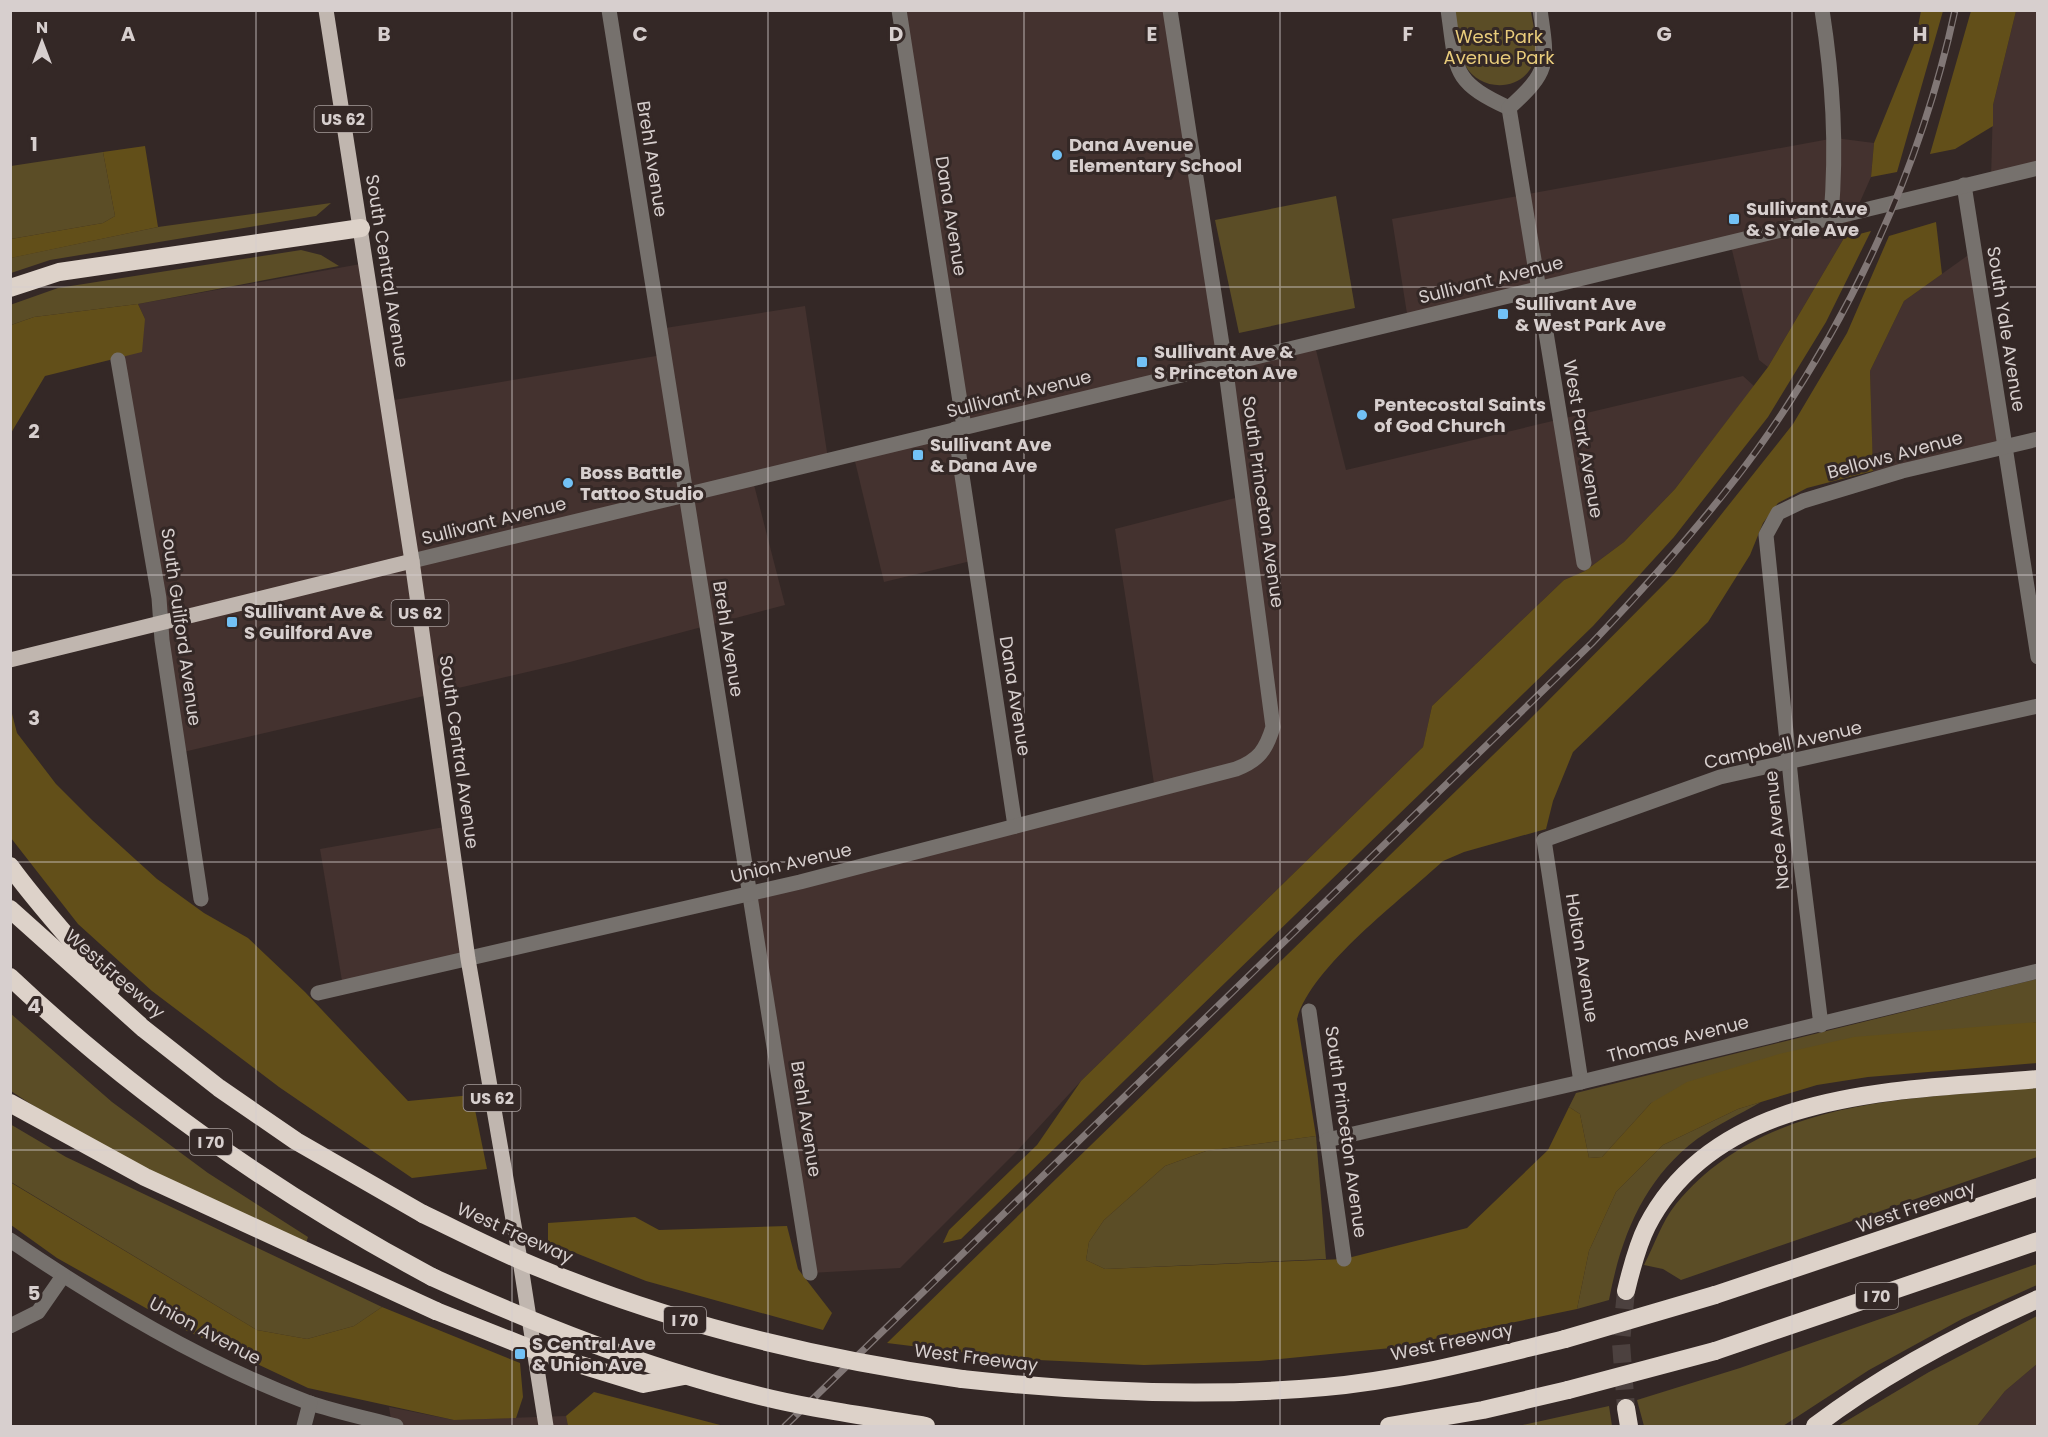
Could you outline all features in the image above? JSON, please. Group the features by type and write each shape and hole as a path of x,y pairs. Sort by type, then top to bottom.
{"highway":[{"path":"10,288 59,272 361,228"},
{"path":"10,866 32,896 76,943 144,1029"},
{"name":"West Freeway","path":"10,909 144,1029 257,1115 423,1214 548,1272 719,1330 771,1344 893,1370 1034,1387 1189,1393 1326,1387 1463,1364 1565,1339 1715,1295 2037,1187"},
{"name":"I 70","path":"10,977 120,1074 198,1133 352,1234 432,1277 519,1316 607,1350 686,1375 762,1396 932,1426"},
{"path":"1626,1291 1646,1228 1664,1197 1677,1181 1707,1155 1754,1128 1786,1114 1847,1097 2037,1079"},
{"path":"10,1103 145,1177 436,1311 542,1353 643,1384 686,1375"},
{"name":"I 70","path":"1389,1426 1483,1410 1568,1390 1715,1350 2037,1241"},
{"path":"1815,1426 1848,1401 1916,1359 2037,1299"},
{"path":"1626,1408 1629,1426"}],"main road":[{"name":"South Central Avenue","path":"326,10 412,561 468,959 546,1426"},
{"name":"Sullivant Avenue","path":"10,660 412,561"}],"street":[{"name":"Brehl Avenue","path":"609,10 810,1274"},
{"name":"Dana Avenue","path":"899,10 1015,826"},
{"name":"South Princeton Avenue","path":"1170,10 1225,364 1273,727 1266,749"},
{"path":"1448,10 1457,71 1477,94 1509,108 1535,85 1546,54 1539,10"},
{"path":"1822,10 1833,81 1836,165 1831,217"},
{"name":"West Park Avenue","path":"1509,108 1584,563"},
{"name":"Sullivant Avenue","path":"412,561 685,493 2037,168"},
{"name":"South Yale Avenue","path":"1964,185 2037,657"},
{"name":"South Guilford Avenue","path":"118,360 159,598 201,899"},
{"name":"Bellows Avenue","path":"1770,523 1778,513 1803,501 1902,471 2037,439"},
{"name":"Nace Avenue","path":"1770,523 1765,547 1815,990 1821,1025"},
{"name":"Campbell Avenue","path":"1544,840 1720,777 2037,706"},
{"name":"Union Avenue","path":"318,993 751,892 1015,826 1236,769 1253,762 1266,749"},
{"name":"Holton Avenue","path":"1544,840 1581,1082"},
{"name":"Thomas Avenue","path":"1327,1140 1821,1025 2037,971"},
{"name":"South Princeton Avenue","path":"1309,1011 1344,1259"},
{"name":"Union Avenue","path":"10,1240 63,1276 187,1347 310,1402 396,1426"},
{"path":"10,1326 38,1312 63,1276"},
{"path":"304,1426 310,1402"}],"shaded area":[{"path":"899,11 1170,11 1225,363 1314,342 1346,470 1743,376 1754,386 1675,489 1624,542 1585,571 1564,580 1432,706 1423,747 1081,1081 1017,1151 900,1268 810,1273 751,892 1155,790 1115,529 1243,496 1225,364 964,427"},
{"path":"1921,11 1943,11 1897,172 1871,177 1874,143 1915,42"},
{"path":"1971,11 2016,11 1993,105 1993,126 1955,149 1930,154"},
{"path":"2016,11 2037,11 2037,168 1991,179 1993,105"},
{"path":"1835,138 1874,143 1871,177 1844,238 1768,367 1759,360 1730,242 1408,320 1392,219"},
{"path":"145,146 158,227 11,258 11,239 103,223 115,216 103,152"},
{"path":"1936,222 1942,274 1904,301 1870,371 1873,471 1807,488 1778,503 1763,523 1750,555 1708,622 1573,752 1553,801 1546,829 1464,852 1443,861 1338,956 1306,999 1297,1019 1316,1136 1206,1151 1165,1166 1104,1220 1089,1242 1086,1260 1105,1269 1344,1259 1467,1228 1548,1150 1569,1107 1580,1114 1589,1158 1602,1157 1651,1103 1687,1082 1779,1054 1854,1037 2037,1022 2037,1063 1868,1077 1817,1085 1738,1109 1663,1145 1616,1192 1589,1251 1577,1309 1391,1348 1259,1361 1144,1365 1017,1359 887,1343 1526,723 1674,574 1793,424 1847,333 1889,236"},
{"path":"1871,231 1826,322 1768,417 1674,537 1593,626 961,1239 943,1243 949,1230 1037,1145 1081,1081 1423,747 1432,706 1564,580 1585,571 1624,542 1675,489 1768,367 1844,238"},
{"path":"1974,251 2005,447 1873,480 1870,371 1904,301"},
{"path":"366,263 388,401 662,355 659,329 805,306 828,459 752,477 785,605 570,662 179,753 118,360 145,319 138,304"},
{"path":"138,304 145,319 142,352 45,376 11,433 11,325 34,317"},
{"path":"955,429 975,560 884,582 853,453"},
{"path":"11,710 17,733 56,784 92,820 157,879 204,913 248,938 305,992 408,1101 472,1095 487,1169 412,1178 279,1087 152,991 78,924 11,838"},
{"path":"450,826 468,959 343,987 320,849"},
{"path":"10,1182 257,1330 307,1339 354,1326 382,1307 520,1363 523,1397 516,1418 454,1420 308,1388 183,1329 57,1258 11,1225"},
{"path":"635,1217 659,1230 787,1226 798,1269 832,1313 823,1330 646,1281 548,1242 548,1223"},
{"path":"2037,1364 2037,1426 1977,1426 2005,1391"},
{"path":"594,1392 724,1426 568,1426 566,1416"},
{"path":"389,1407 454,1420 566,1416 568,1426 392,1426"}],"green space":[{"name":"West Park Avenue Park","path":"1455,11 1531,11 1536,49 1529,71 1521,79 1501,85 1481,81 1472,74 1465,65 1460,52"},
{"path":"103,152 115,216 103,223 11,239 11,166"},
{"path":"1336,196 1355,308 1239,333 1215,220"},
{"path":"331,203 316,216 50,260 11,273 10,258 158,227"},
{"path":"301,250 321,255 339,266 138,304 34,317 11,325 10,305 58,288"},
{"path":"2037,979 2037,1022 1651,1103 1602,1157 1589,1158 1580,1114 1569,1107 1576,1093"},
{"path":"10,1013 112,1102 208,1173 308,1237 306,1243 118,1154 11,1091"},
{"path":"2037,1088 2037,1157 1681,1280 1663,1269 1644,1265 1662,1226 1676,1204 1712,1169 1752,1142 1795,1123 1842,1110 1890,1101"},
{"path":"1761,1102 1697,1139 1678,1155 1649,1191 1628,1231 1620,1253 1609,1300 1577,1309 1589,1251 1616,1192 1663,1145 1738,1109"},
{"path":"10,1124 66,1157 382,1307 354,1326 307,1339 257,1330 11,1182"},
{"path":"1316,1136 1326,1259 1105,1269 1086,1260 1089,1242 1104,1220 1165,1166 1206,1151"},
{"path":"2037,1264 2037,1285 1962,1319 1869,1370 1783,1426 1644,1426 1637,1400 1740,1368"},
{"path":"2037,1316 2037,1364 2005,1391 1977,1426 1838,1426 1929,1372"},
{"path":"1609,1406 1612,1426 1518,1426"}],"tunnel":[{"path":"1626,1291 1621,1343 1626,1408"}],"railway":[{"path":"785,1426 1592,643 1698,525 1738,476 1791,400 1852,295 1902,184 1923,127 1941,69 1955,10"}],"place":[{"name":"Dana Avenue Elementary School","path":"1057,155"},
{"name":"Sullivant Ave & S Yale Ave","path":"1734,219"},
{"name":"Sullivant Ave & West Park Ave","path":"1503,314"},
{"name":"Sullivant Ave & S Princeton Ave","path":"1142,362"},
{"name":"Pentecostal Saints of God Church","path":"1362,415"},
{"name":"Sullivant Ave & Dana Ave","path":"918,455"},
{"name":"Boss Battle Tattoo Studio","path":"568,483"},
{"name":"Sullivant Ave & S Guilford Ave","path":"232,622"},
{"name":"S Central Ave & Union Ave","path":"520,1354"}]}
